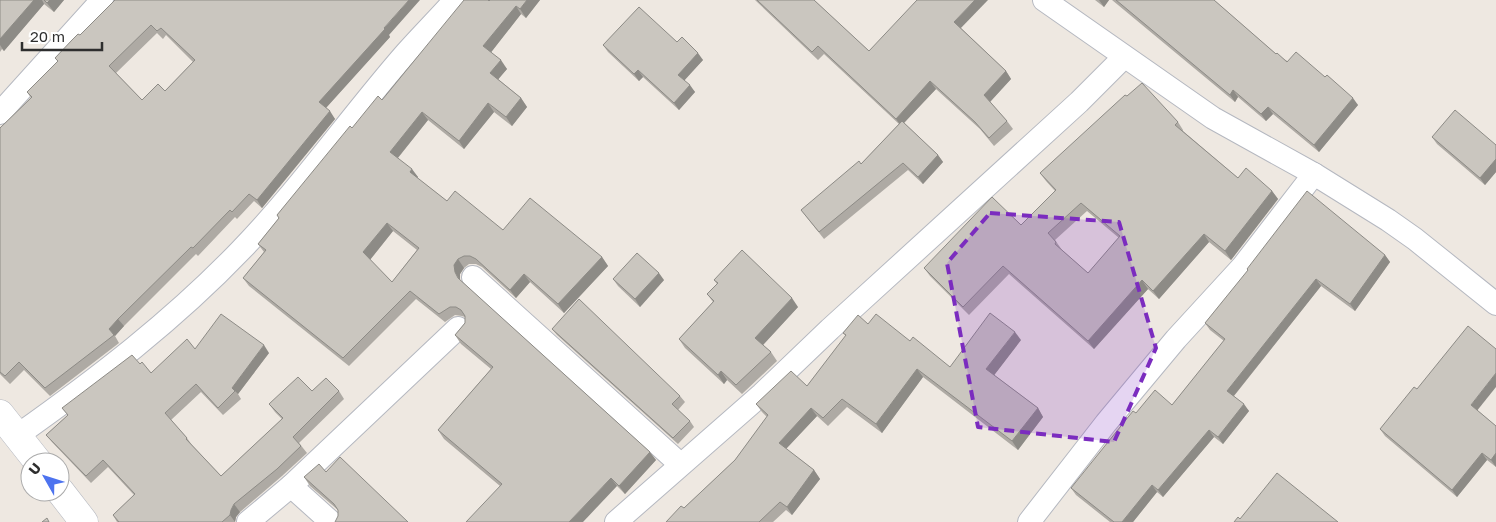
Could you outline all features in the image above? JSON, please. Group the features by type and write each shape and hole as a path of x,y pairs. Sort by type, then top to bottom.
{"main road":[{"path":"0,414 31,452"},
{"path":"69,502 84,522"}],"street":[{"path":"0,113 102,0"},
{"path":"18,435 155,331 242,249 406,53 455,0"},
{"path":"1044,0 1213,118 1314,174 1415,239 1496,304"},
{"path":"616,522 762,394 830,329 1079,102 1124,57"},
{"path":"1029,522 1119,408 1176,339 1242,266 1314,174"},
{"path":"473,277 680,464"},
{"path":"248,522 291,486 458,328"},
{"path":"291,486 331,522"}],"highlighted area":[{"path":"990,213 1119,222 1156,348 1114,442 978,427 947,263"}],"building":[{"path":"0,0 34,0 0,39"},
{"path":"115,0 409,0 319,102 330,111 257,200 249,194 232,212 230,210 118,319 109,329 114,335 45,388 19,362 5,376 0,372 0,128 32,97 27,92 58,61 55,58 78,34 80,35","holes":["151,25 157,31 161,28 195,60 165,91 158,84 142,100 109,66"]},
{"path":"464,0 527,0 520,9 516,6 483,46 501,60 490,73 521,98 506,117 488,103 459,141 422,112 390,152 412,169 410,172 447,201 455,191 503,230 530,198 602,257 558,304 524,274 510,290 476,259 470,256 458,259 454,265 458,278 650,452 619,486 611,478 569,522 466,522 502,484 438,430 493,367 455,335 465,323 465,316 461,310 456,307 450,307 439,314 410,291 343,358 243,278 266,250 258,244 279,218 277,215 350,126 352,128 378,96 382,100","holes":["387,223 419,248 392,282 363,252"]},
{"path":"757,0 814,0 869,51 917,0 975,0 954,22 1006,71 984,95 1007,121 989,138 975,122 930,81 896,119 818,46 812,52"},
{"path":"1116,0 1214,0 1287,62 1296,52 1325,77 1327,75 1353,98 1314,145 1268,107 1261,114 1233,90 1230,95"},
{"path":"639,7 677,42 682,37 698,53 678,75 690,85 674,103 638,70 634,74 603,45"},
{"path":"1142,83 1178,122 1175,125 1238,178 1246,168 1272,191 1225,251 1204,234 1153,291 1142,280 1088,341 1003,266 963,307 924,268 992,197 1021,225 1056,190 1040,173 1125,95 1127,96","holes":["1081,203 1120,236 1088,273 1055,244 1056,242 1048,233"]},
{"path":"1455,110 1496,145 1496,159 1480,178 1432,137"},
{"path":"902,121 938,155 918,177 903,163 819,232 801,210 859,161 861,164"},
{"path":"1307,191 1385,255 1350,304 1316,279 1227,391 1244,404 1218,437 1209,430 1158,490 1152,485 1122,522 1114,522 1071,488 1133,411 1136,413 1155,390 1172,405 1225,339 1205,323 1248,270"},
{"path":"742,250 792,298 755,338 771,352 736,385 721,371 718,375 679,339 714,301 707,294 718,283 714,280"},
{"path":"637,253 659,273 635,299 613,279"},
{"path":"579,299 680,396 672,404 690,421 673,438 552,329"},
{"path":"990,313 1015,332 986,369 1038,408 1012,441 917,369 876,424 842,399 823,418 811,408 779,443 814,470 787,507 780,502 759,522 666,522 681,506 684,508 735,460 768,415 756,404 791,371 807,386 846,335 843,333 858,315 868,324 876,314 910,341 913,337 950,367"},
{"path":"221,314 264,345 232,388 235,391 218,408 196,384 165,413 186,439 221,476 283,418 269,404 298,377 312,391 326,378 339,391 293,437 301,446 277,469 234,504 230,515 222,522 119,522 113,515 135,494 103,460 86,476 70,460 70,452 63,452 46,435 68,415 62,408 132,355 140,364 142,362 151,373 187,339 195,349"},
{"path":"1468,326 1496,349 1496,373 1471,405 1496,426 1496,453 1491,460 1482,453 1452,490 1380,429 1414,387 1417,389"},
{"path":"340,457 408,522 335,522 338,510 334,504 304,477 319,464 326,472"},
{"path":"1277,473 1338,522 1234,522 1238,517 1240,519"}]}
